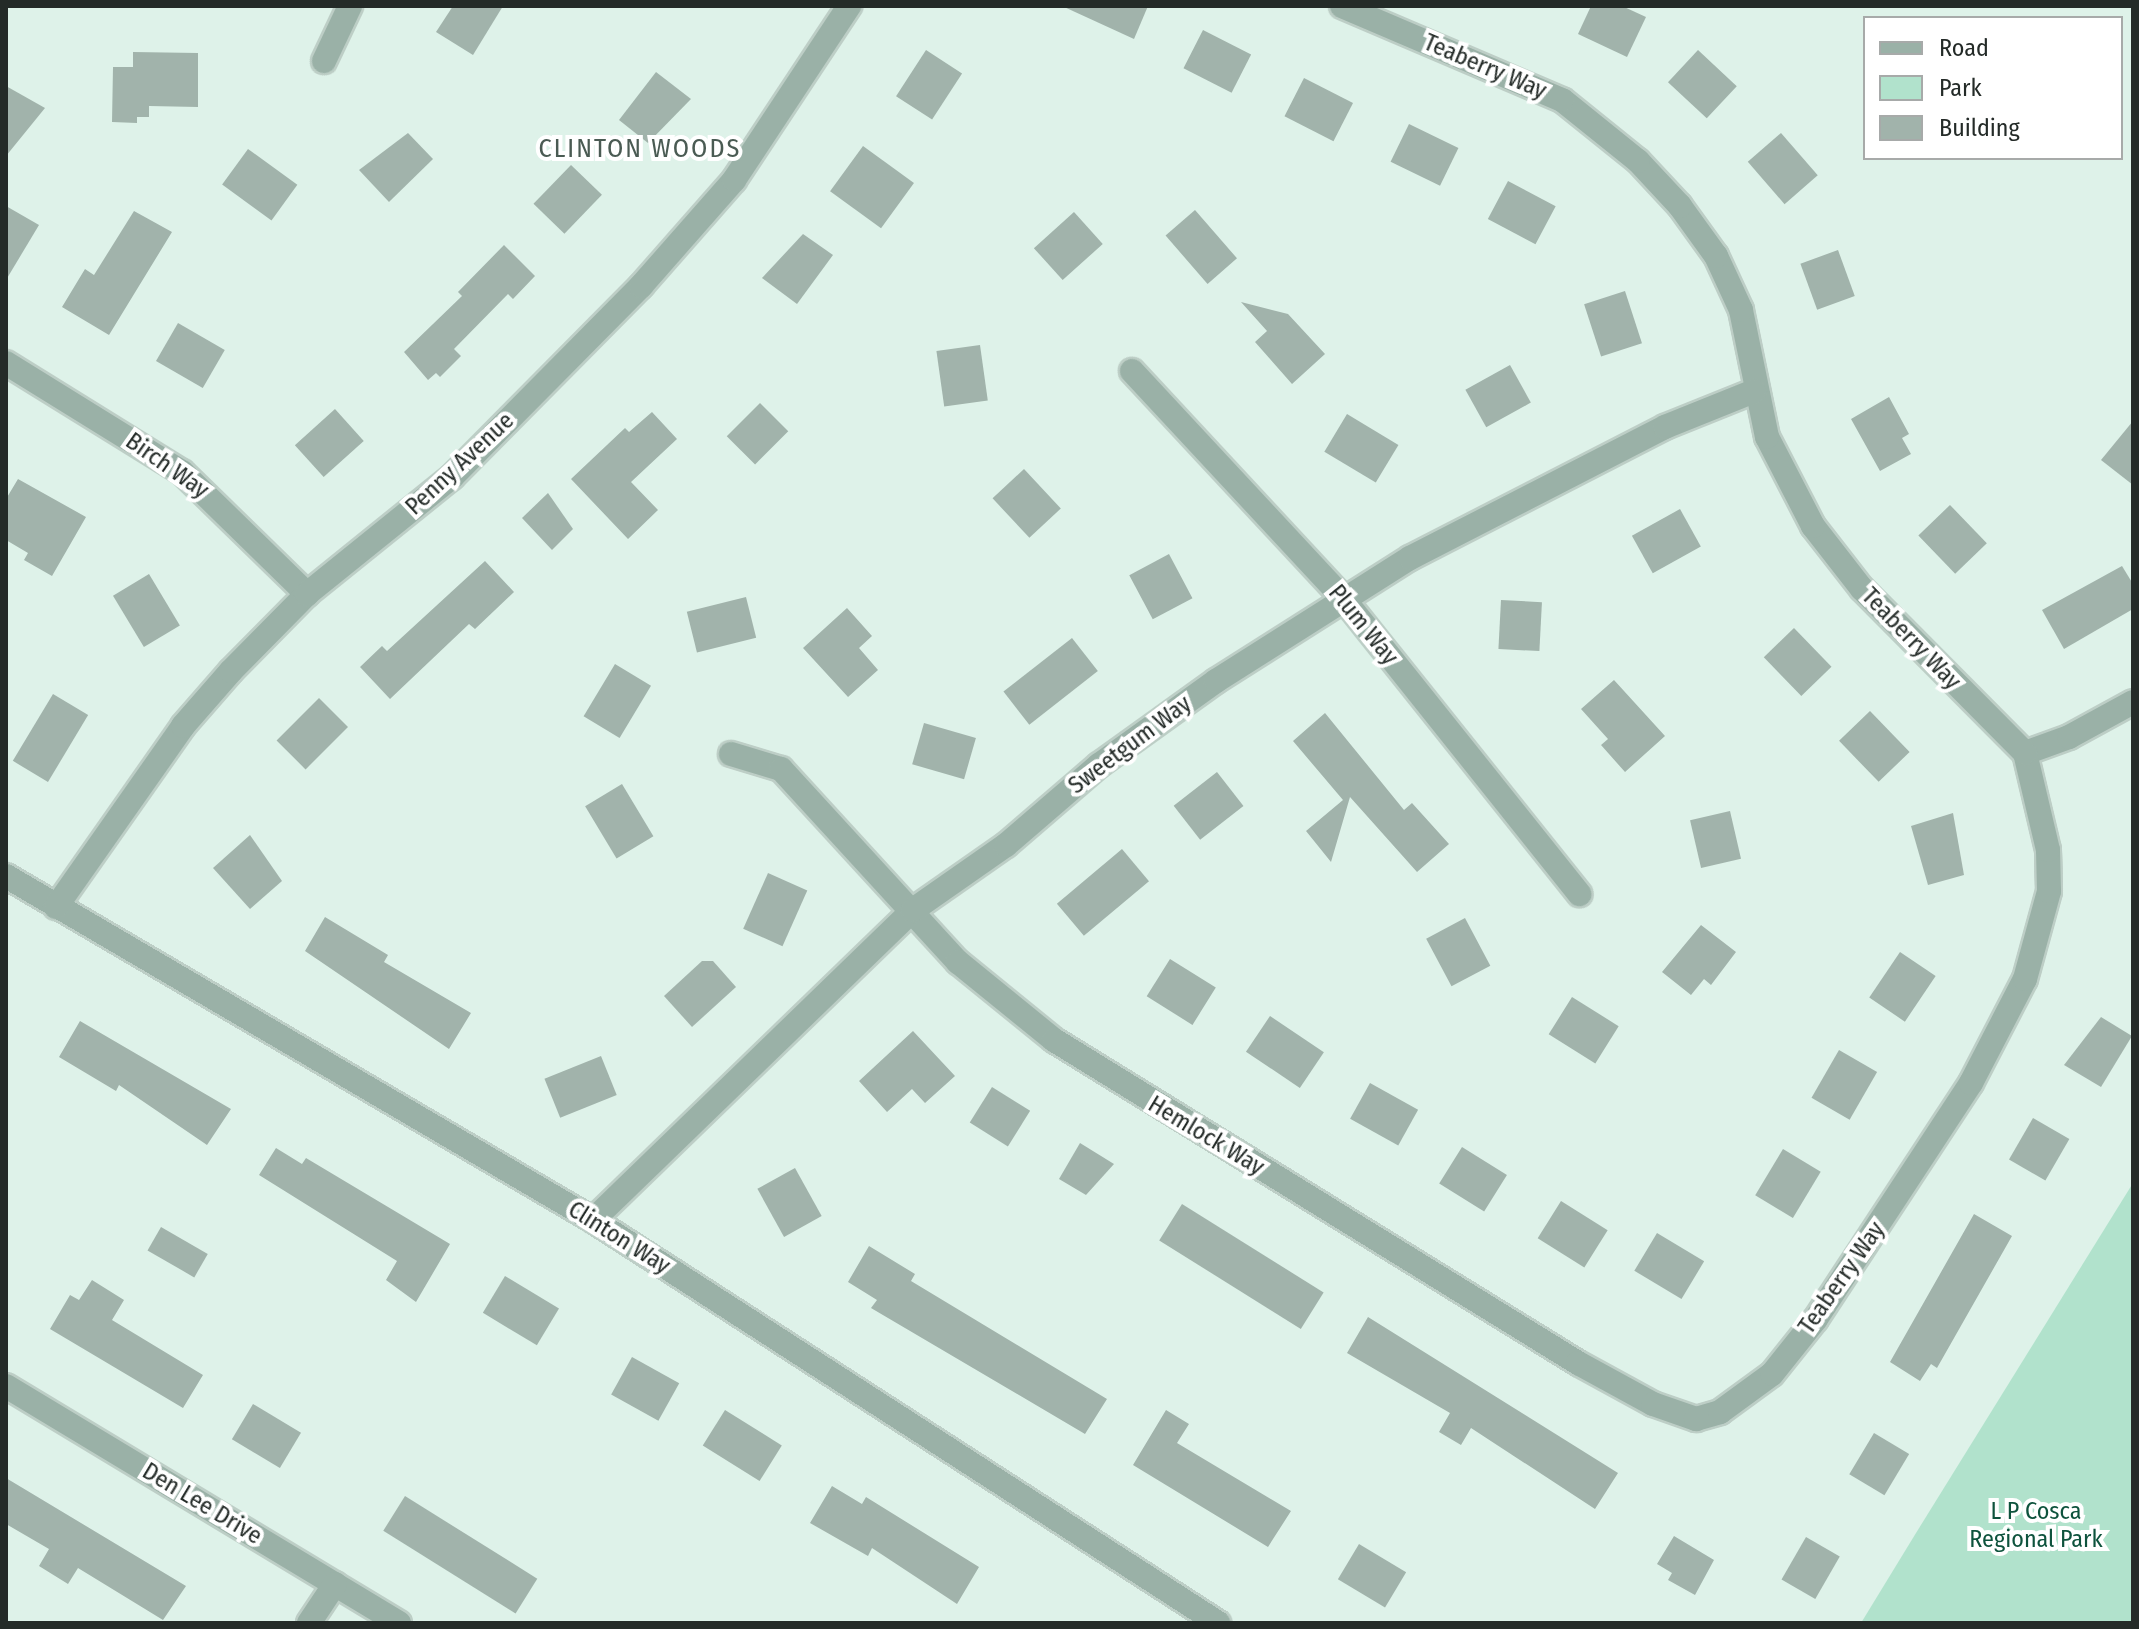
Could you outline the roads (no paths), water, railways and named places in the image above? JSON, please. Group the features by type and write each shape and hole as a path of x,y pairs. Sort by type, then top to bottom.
{"street":[{"path":"324,61 350,6"},
{"name":"Penny Avenue","path":"56,907 183,726 307,594 452,477 641,286 742,169 849,6"},
{"name":"Teaberry Way","path":"1342,6 1518,77 1562,100 1638,161 1716,256 1741,310 1754,391 1787,483 1832,551 1931,663 2025,753 2048,850 2049,891 2025,979 1971,1083 1877,1229 1816,1319 1772,1374 1743,1397"},
{"name":"Birch Way","path":"6,363 182,472 307,594"},
{"name":"Plum Way","path":"1132,371 1343,598 1579,894"},
{"name":"Sweetgum Way","path":"593,1220 913,910 1006,845 1099,765 1343,598 1560,478 1754,391"},
{"path":"2025,753 2069,737 2133,702"},
{"name":"Hemlock Way","path":"731,754 781,769 1009,1008 1076,1055 1578,1363 1653,1404 1696,1419 1743,1397"},
{"name":"Clinton Way","path":"6,876 593,1220 1218,1623"},
{"name":"Den Lee Drive","path":"6,1386 399,1623"},
{"path":"309,1623 335,1584"}],"district":[{"name":"CLINTON WOODS","path":"640,149"}],"park label":[{"name":"L P Cosca Regional Park","path":"2036,1526"}]}
